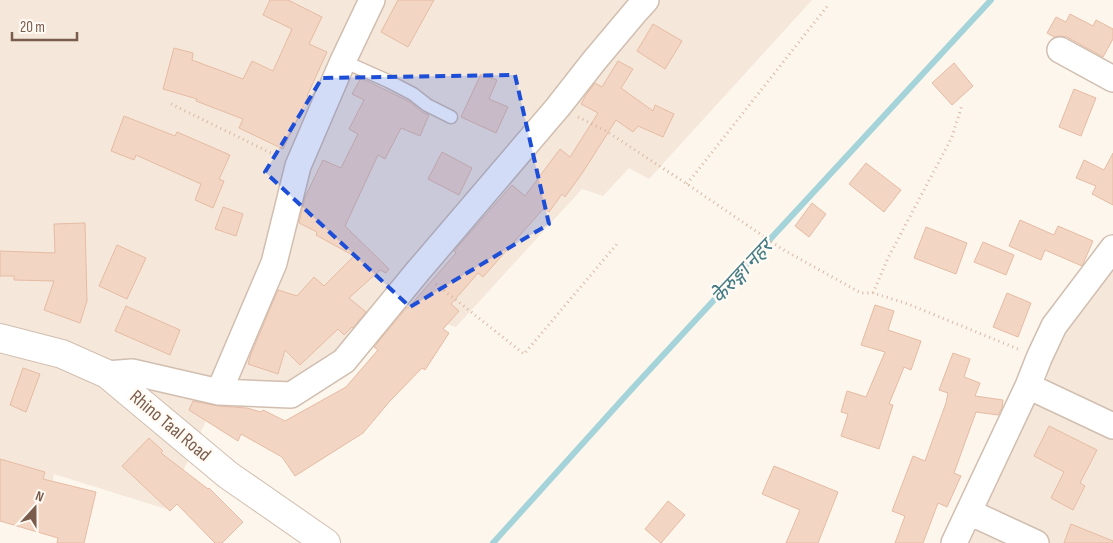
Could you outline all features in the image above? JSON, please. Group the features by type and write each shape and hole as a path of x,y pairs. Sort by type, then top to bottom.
{"street":[{"path":"219,392 274,262 298,166 343,61 372,0"},
{"path":"107,374 132,372 219,392 291,395 344,361 418,270 558,107 646,0"},
{"path":"1060,50 1113,79"},
{"path":"954,543 1054,326 1113,248"},
{"name":"Rhino Taal Road","path":"0,338 62,354 107,374 228,475 326,543"},
{"path":"1028,386 1113,426"},
{"path":"969,512 1036,543"}],"lane":[{"path":"343,61 388,81 451,117"}],"path":[{"path":"687,184 829,4"},
{"path":"170,104 298,166"},
{"path":"873,293 888,258 952,137 962,105"},
{"path":"558,107 606,131 782,249 861,293 873,293 908,304 1039,358"},
{"path":"418,270 524,354 618,244"}],"highlighted area":[{"path":"515,75 549,224 410,307 265,172 322,78"}],"shaded area":[{"path":"0,0 634,0 410,296 287,392 219,392 166,509 54,474 44,532 0,519"},
{"path":"658,0 812,0 649,179 629,168 603,196 582,189 456,327 421,317 406,306 647,10"},
{"path":"1113,255 1113,415 1046,385 1048,370 1086,293"},
{"path":"1035,399 1113,434 1113,543 962,543"}],"building":[{"path":"270,0 288,0 322,17 309,44 327,52 283,149 239,128 243,119 196,101 197,99 163,89 174,48 193,53 192,60 243,79 252,61 273,71 292,29 263,15"},
{"path":"398,0 434,0 408,47 381,32"},
{"path":"1070,14 1093,26 1096,20 1113,29 1113,39 1103,57 1067,37 1054,37 1047,33 1056,17 1066,22"},
{"path":"653,24 682,41 665,69 637,51"},
{"path":"618,61 633,69 621,88 653,111 655,105 674,114 663,137 638,126 633,132 616,120 565,197 562,194 549,212 544,208 483,277 478,273 451,304 459,311 443,329 449,333 425,370 422,368 390,401 363,433 295,476 282,457 241,434 238,441 189,410 193,401 218,406 247,408 261,412 263,410 285,421 346,387 378,350 374,347 512,185 525,196 560,149 570,157 598,113 581,104 595,83 602,87"},
{"path":"954,63 973,86 952,105 932,83"},
{"path":"481,74 497,80 489,99 508,107 496,133 461,117"},
{"path":"361,78 410,102 429,115 420,136 401,128 385,159 378,155 345,226 389,269 386,273 380,270 349,298 366,312 353,328 344,335 338,329 300,365 285,350 278,374 248,364 278,290 297,296 314,277 324,286 354,256 316,235 317,232 299,223 305,197 323,160 341,168 358,134 349,129 364,100 352,94"},
{"path":"1074,89 1096,98 1081,136 1059,127"},
{"path":"124,116 175,136 177,132 230,155 219,179 224,181 213,208 195,200 201,184 136,155 134,160 111,151"},
{"path":"442,152 472,168 459,195 428,179"},
{"path":"1113,153 1113,205 1092,194 1096,186 1076,178 1084,160 1104,170"},
{"path":"866,163 901,190 884,212 849,184"},
{"path":"812,203 826,214 809,237 795,226"},
{"path":"223,207 243,214 236,236 215,229"},
{"path":"1020,220 1054,235 1058,226 1093,241 1082,266 1045,250 1041,260 1009,246"},
{"path":"85,223 87,301 80,323 44,310 54,281 14,280 14,276 0,276 0,251 55,253 54,224"},
{"path":"926,227 967,243 956,274 914,258"},
{"path":"983,242 1014,255 1006,275 974,262"},
{"path":"117,245 146,258 127,299 99,286"},
{"path":"1007,293 1031,303 1018,337 993,327"},
{"path":"875,305 894,311 888,330 921,341 911,370 904,367 889,404 893,405 879,449 841,436 848,414 841,412 847,391 866,397 885,352 861,345"},
{"path":"126,306 180,330 170,355 115,331"},
{"path":"953,353 970,359 964,377 980,383 975,396 1003,400 1002,408 998,415 976,412 954,473 961,476 947,507 938,503 923,543 895,543 905,516 892,511 913,456 925,461 946,403 948,393 939,390"},
{"path":"23,368 40,374 26,412 10,405"},
{"path":"1049,426 1097,450 1080,483 1085,486 1073,510 1051,498 1064,472 1034,456"},
{"path":"149,438 163,451 161,453 209,488 243,522 222,543 215,543 177,504 170,511 122,466"},
{"path":"0,459 45,472 43,479 96,492 84,543 57,543 58,538 0,521"},
{"path":"774,466 838,492 818,543 786,543 800,510 762,494"},
{"path":"668,501 685,515 661,543 645,529"},
{"path":"1071,524 1113,541 1113,543 1064,543"}],"waterway":[{"name":"केेरुङ्गा नहर","path":"493,543 630,391 991,0"}]}
